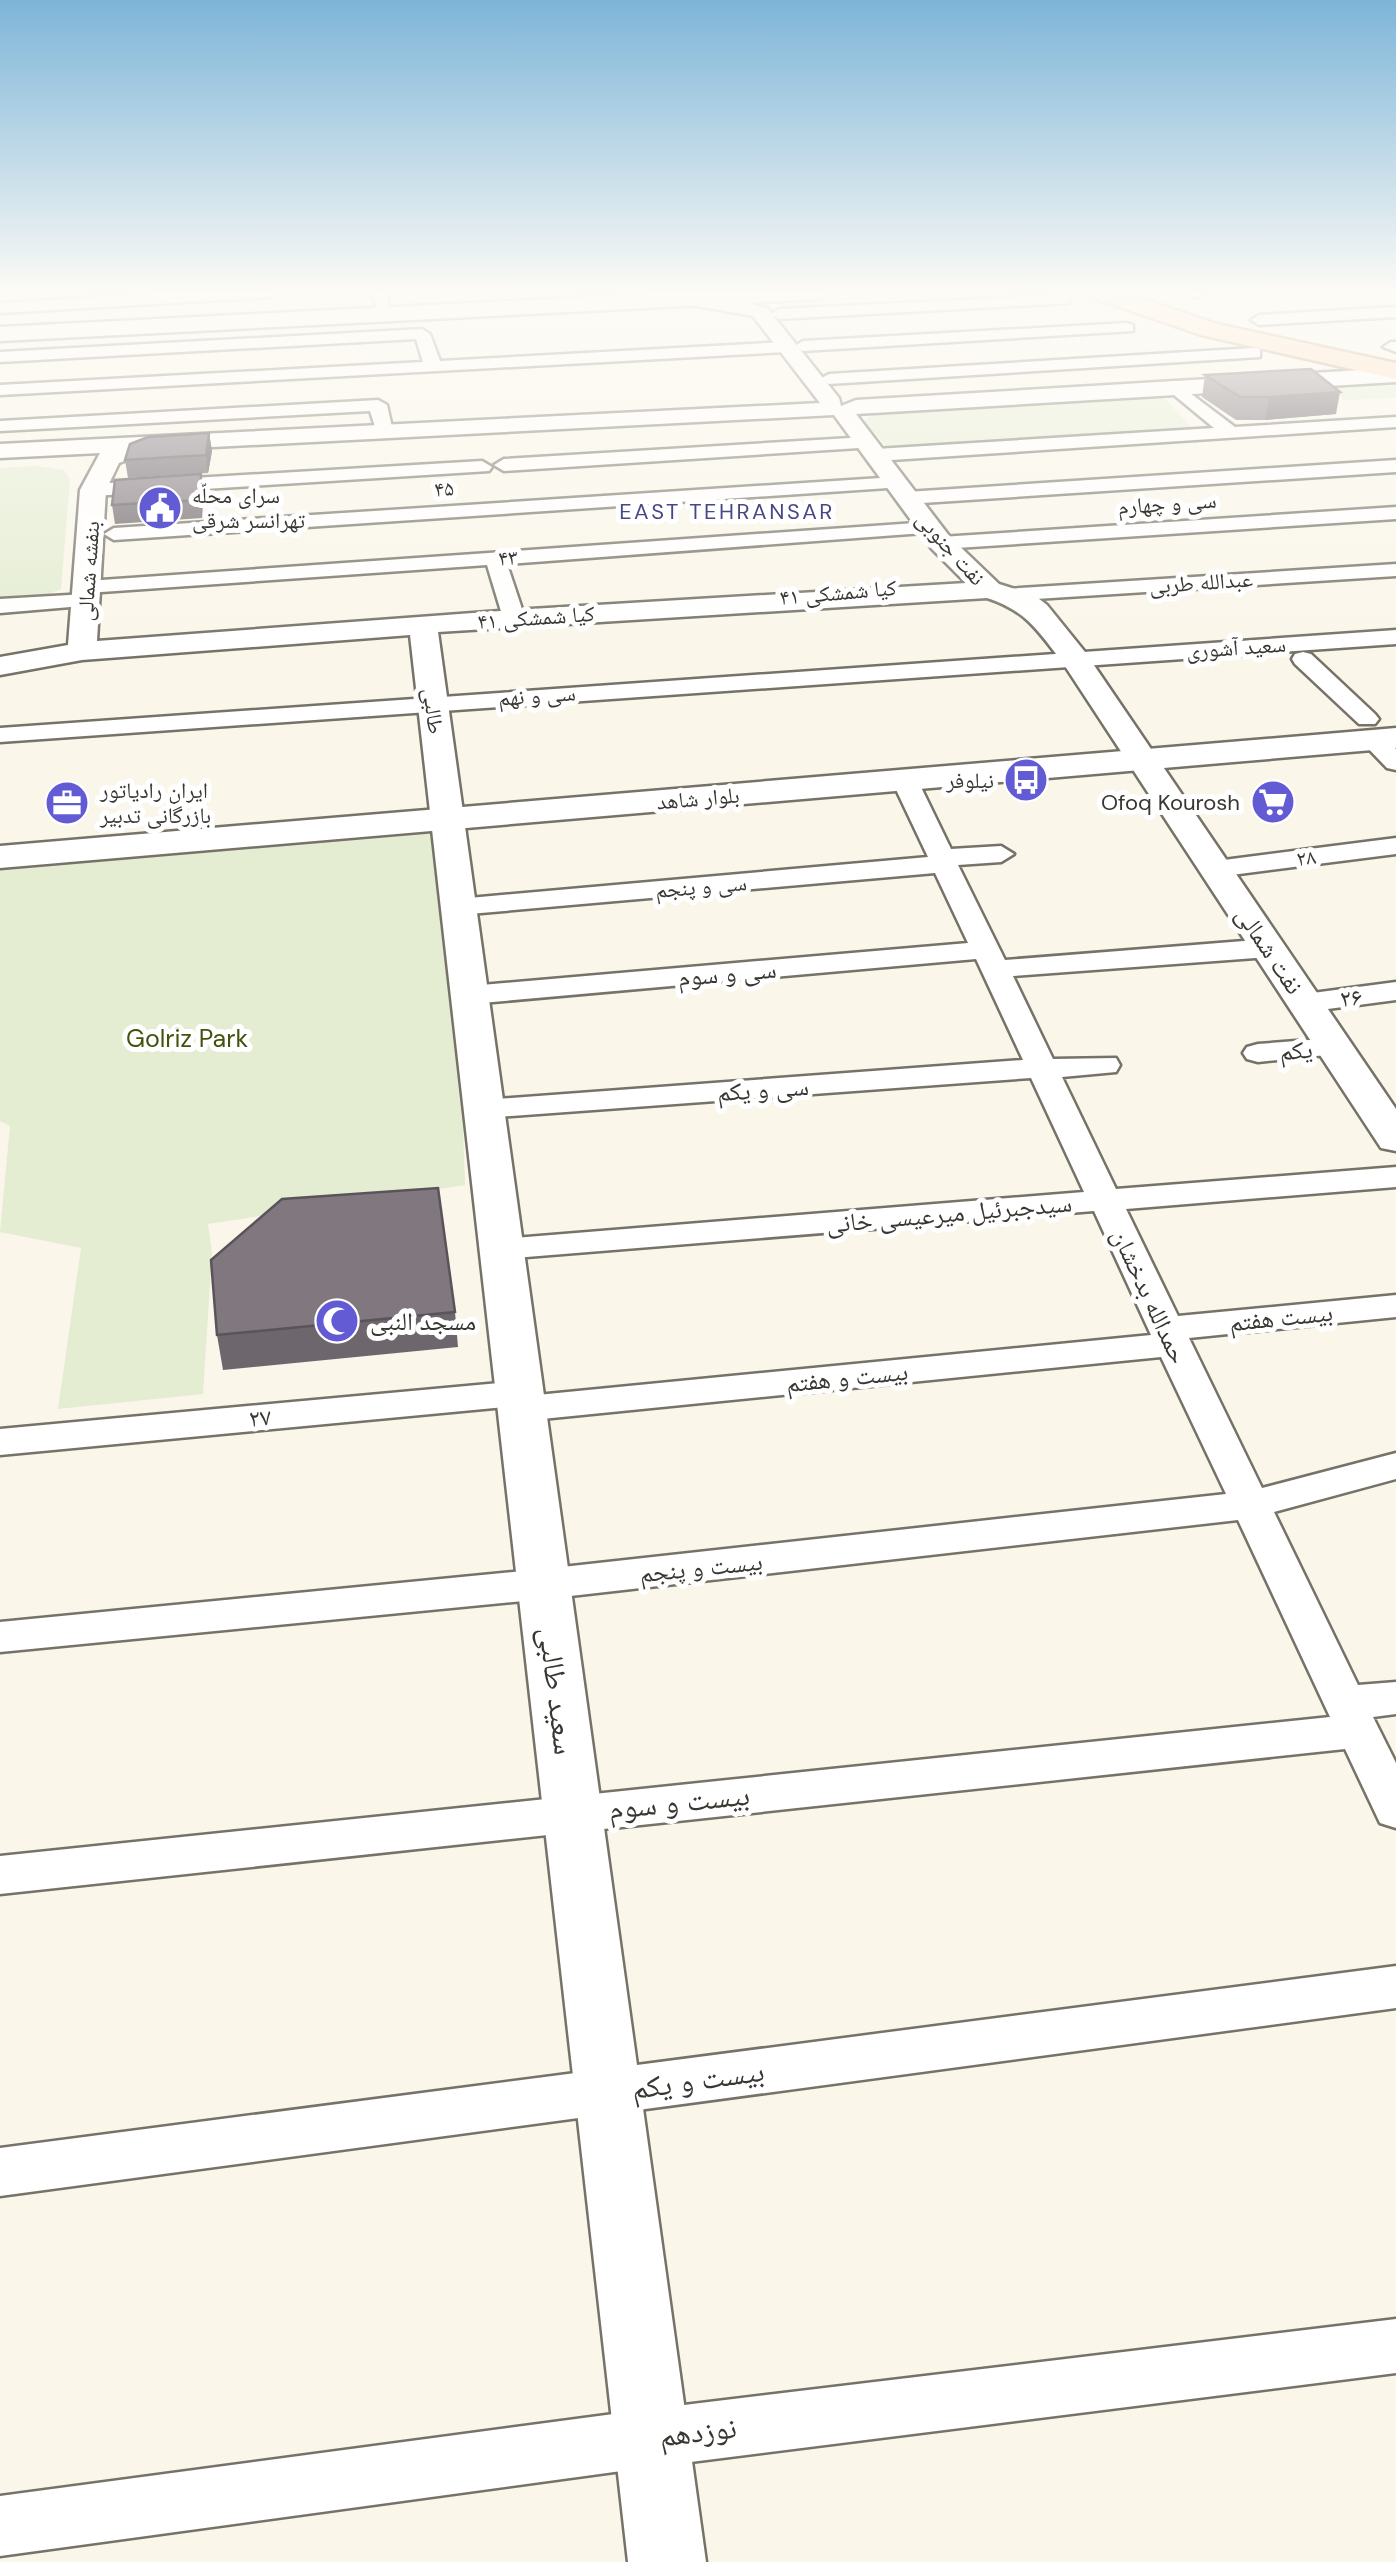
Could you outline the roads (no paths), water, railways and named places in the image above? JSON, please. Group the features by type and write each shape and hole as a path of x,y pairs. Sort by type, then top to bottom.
{"main road":[{"name":"بلوار شاهد","path":"0,857 446,808 1137,749 1385,735"},
{"name":"بلوار شاهد","path":"0,834 904,781 1137,749"}],"street":[{"path":"0,426 260,412"},
{"path":"379,412 384,432"},
{"path":"2,453 84,458 187,444 769,412"},
{"name":"نفت جنوبی","path":"843,412 935,536 991,589 1037,611 1075,658 1137,749"},
{"path":"1206,412 1232,433"},
{"path":"1351,412 1396,447"},
{"path":"1178,458 1232,433 1396,422"},
{"path":"507,424 513,465 872,449 1178,458 1256,475 1396,466"},
{"name":"بنفشه شمالی","path":"82,651 93,490 84,458"},
{"name":"۴۵","path":"114,534 215,505 474,484 548,530 1178,458"},
{"path":"1256,475 1308,518"},
{"path":"93,490 215,505 474,484"},
{"name":"سی و چهارم","path":"935,536 1396,512"},
{"path":"1253,522 1305,576"},
{"name":"۴۳","path":"0,606 86,593 495,558 548,530 935,536"},
{"path":"495,558 514,618"},
{"name":"عبدالله طربی","path":"991,589 1396,570"},
{"name":"۴۱ کیا شمشکی","path":"0,666 82,651 514,618 991,589"},
{"name":"طالبی","path":"423,626 446,808"},
{"name":"سعید آشوری","path":"1075,658 1396,636"},
{"name":"سی و نهم","path":"0,736 1075,658"},
{"path":"1303,658 1385,735"},
{"name":"نفت شمالی","path":"1137,749 1396,1140"},
{"name":"حمدالله بدخشان","path":"904,781 1396,1810"},
{"name":"سعید طالبی","path":"446,808 667,2562"},
{"name":"۲۸","path":"1216,869 1396,846"},
{"name":"سی و پنجم","path":"458,907 1001,854"},
{"name":"سی و سوم","path":"470,995 990,960 1269,948"},
{"name":"۲۶","path":"1306,1003 1396,991"},
{"name":"یکم","path":"1258,1053 1334,1047"},
{"name":"سی و یکم","path":"484,1109 1105,1065"},
{"name":"سیدجبرئیل میرعیسی خانی","path":"502,1249 1396,1177"},
{"name":"بیست هفتم","path":"1170,1336 1396,1306"},
{"name":"بیست و هفتم","path":"520,1401 1170,1336"},
{"name":"۲۷","path":"0,1442 520,1401"},
{"name":"بیست و پنجم","path":"0,1637 544,1584 1250,1505 1396,1466"},
{"name":"بیست و سوم","path":"0,1875 572,1813 1352,1717 1396,1698"},
{"name":"بیست و یکم","path":"0,2172 1396,1987"},
{"name":"نوزدهم","path":"0,2526 652,2438 1396,2346"}],"place":[{"name":"سرای محلّه تهرانسر شرقی","path":"160,508"},
{"name":"نیلوفر","path":"1026,780"},
{"name":"Ofoq Kourosh","path":"1273,802"},
{"name":"ایران رادیاتور بازرگانی تدبیر","path":"67,803"},
{"name":"مسجد النبی","path":"337,1321"}],"district":[{"name":"EAST TEHRANSAR","path":"727,511"}],"park label":[{"name":"Golriz Park","path":"187,1038"}]}
